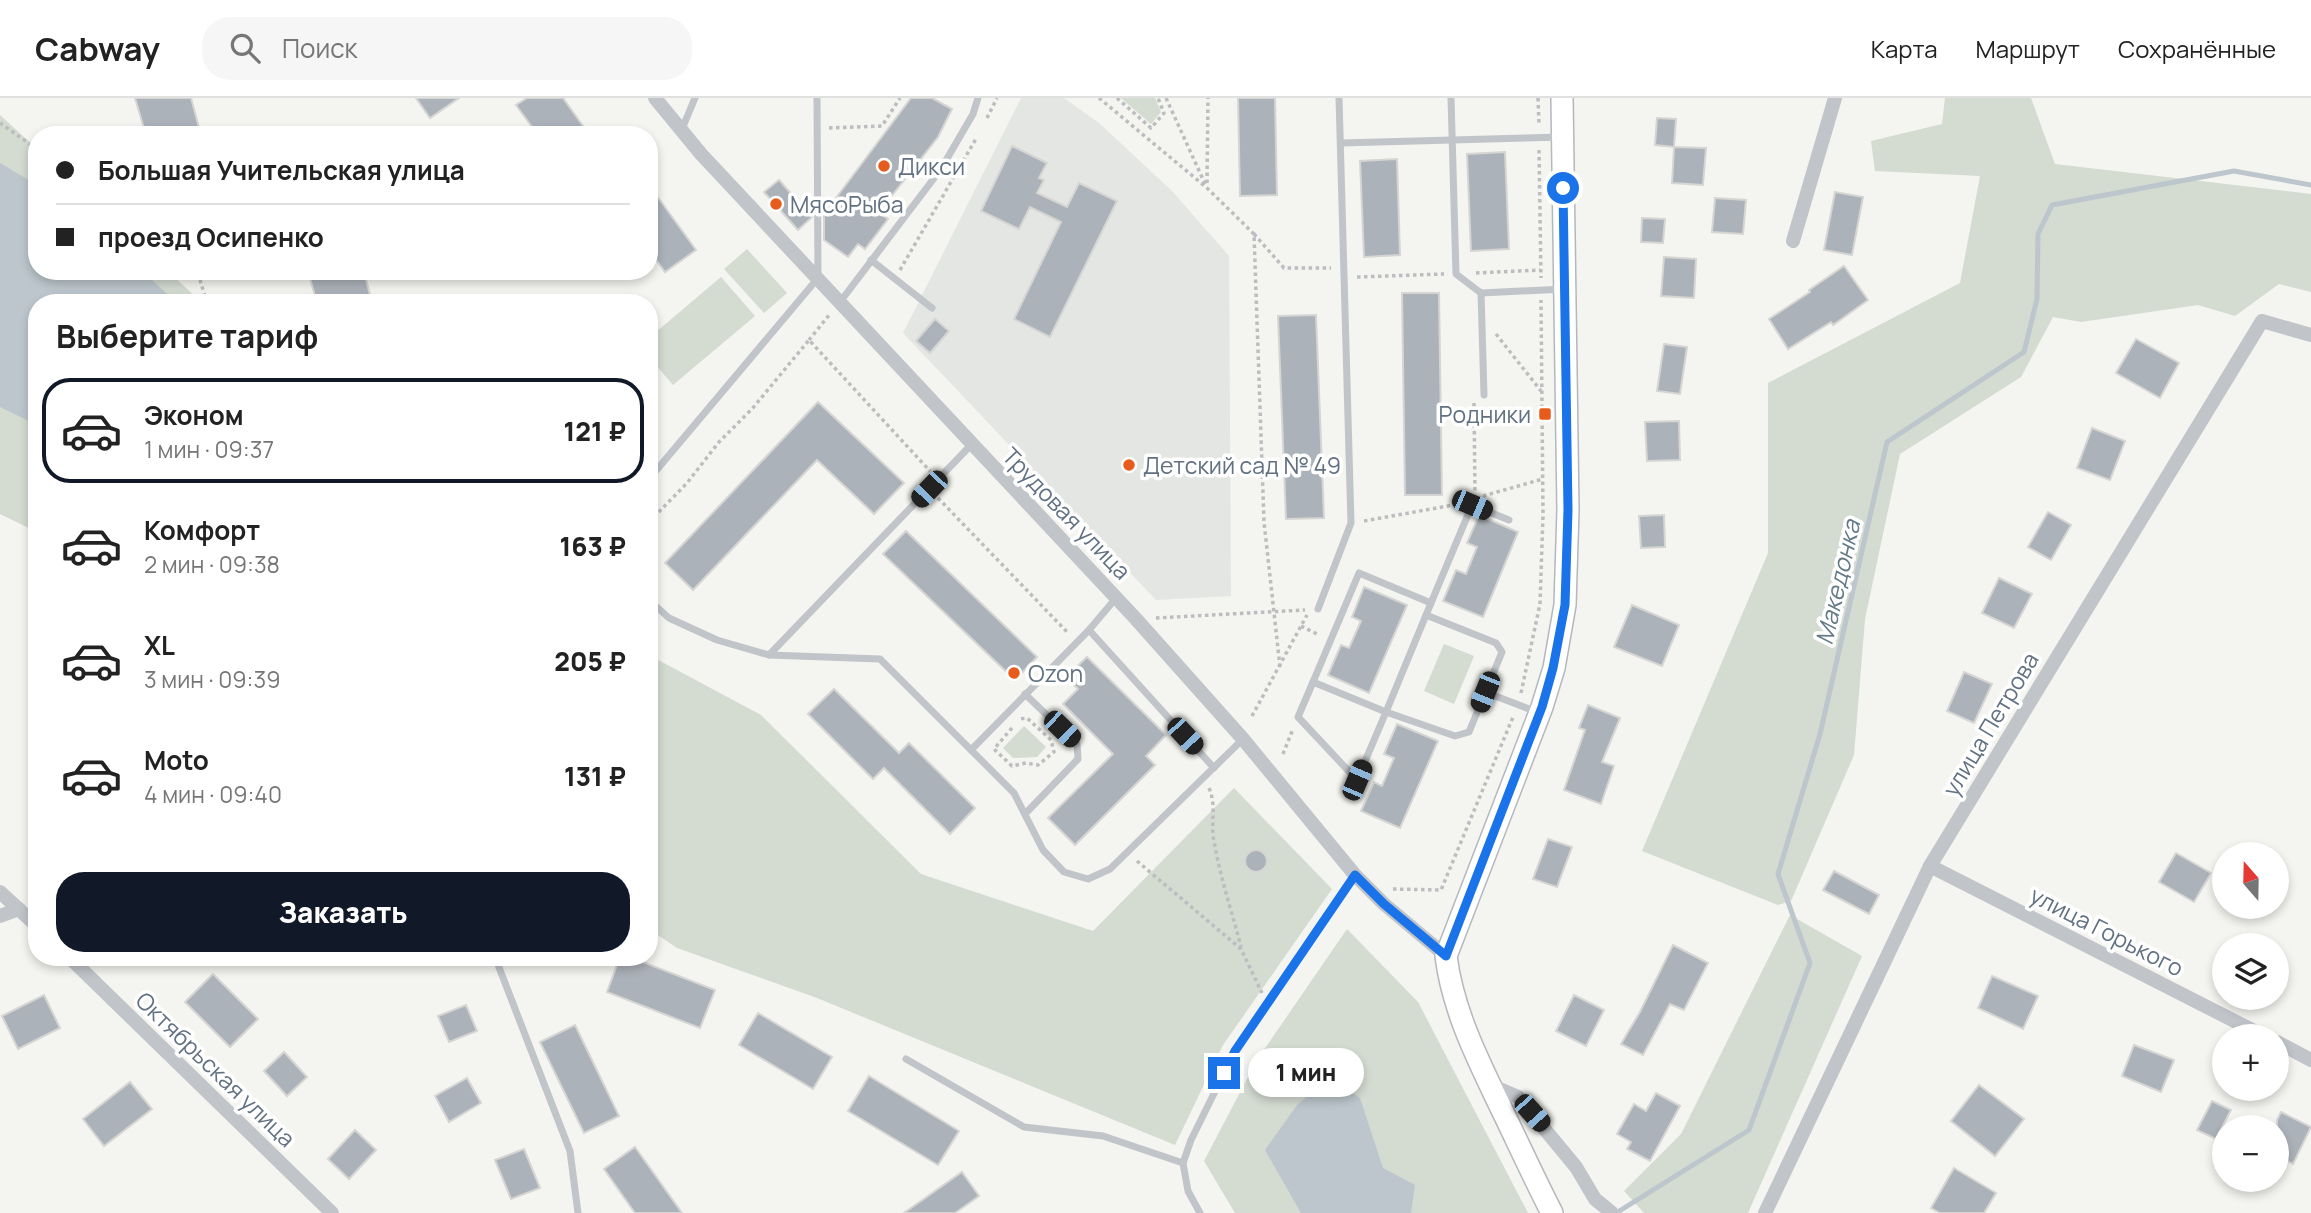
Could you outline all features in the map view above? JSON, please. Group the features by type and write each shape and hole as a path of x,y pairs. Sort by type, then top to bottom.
{"main road":[{"path":"1550,1209 1458,1012 1446,956 1540,713 1553,668 1565,605 1568,510 1562,98"}],"street":[{"name":"Трудовая улица","path":"655,98 681,130 971,445 1136,619 1242,739 1355,875 1384,904 1446,956"},
{"path":"1793,242 1835,98"},
{"name":"улица Петрова","path":"1765,1213 1930,866 2262,321 2311,335"},
{"name":"улица Горького","path":"1930,866 2240,1024"},
{"path":"0,892 28,918"},
{"path":"0,916 19,909"},
{"name":"Октябрьская улица","path":"78,966 332,1213"},
{"path":"2289,1048 2311,1060"},
{"path":"1490,1085 1518,1097 1576,1167 1595,1199 1612,1213"}],"lane":[{"path":"681,130 695,98"},
{"path":"658,468 818,278 817,98"},
{"path":"840,302 941,169 973,114 978,98"},
{"path":"1318,609 1351,523 1339,98"},
{"path":"1451,98 1456,274 1481,293 1564,289"},
{"path":"1340,143 1562,137"},
{"path":"871,260 932,308"},
{"path":"1481,293 1484,395"},
{"path":"769,655 971,445"},
{"path":"1432,603 1359,573 1298,717 1357,780 1432,603 1472,505 1509,520"},
{"path":"971,750 1089,630 1116,598"},
{"path":"658,608 669,618 717,640 769,655 880,659 1014,793 1044,850 1064,872 1088,879 1110,869 1242,739"},
{"path":"1313,682 1455,736 1469,732 1502,652 1496,643 1426,615"},
{"path":"1089,630 1214,768"},
{"path":"1485,692 1540,713"},
{"path":"1025,814 1078,759 1077,744 1026,694"},
{"path":"1200,1213 1188,1192 1183,1163 1191,1140 1235,1051 1355,875"},
{"path":"498,966 570,1151 578,1213"},
{"path":"906,1059 1024,1126 1103,1136 1183,1163"}],"path":[{"path":"817,111 824,111 825,128 881,126 900,98"},
{"path":"985,121 997,98"},
{"path":"1099,98 1207,188 1284,268 1344,267"},
{"path":"1117,98 1151,128 1164,113 1159,100 1166,99 1207,188"},
{"path":"1207,188 1208,98"},
{"path":"1393,889 1441,890 1518,705 1540,604 1543,514 1538,98"},
{"path":"0,123 28,143"},
{"path":"894,279 979,133"},
{"path":"1254,234 1264,522 1280,667"},
{"path":"658,513 751,409 840,302"},
{"path":"1482,316 1542,392"},
{"path":"809,340 938,480"},
{"path":"1476,499 1474,395 1484,395"},
{"path":"929,489 1077,642"},
{"path":"1136,619 1309,610 1252,716"},
{"path":"1301,626 1317,634"},
{"path":"1283,754 1298,717"},
{"path":"1022,718 1027,718 1051,740 1054,752 1038,765 1026,763 1012,766 1006,763 994,749 1014,726 1022,718"},
{"path":"1204,778 1214,800 1212,834 1241,949 1267,1004"},
{"path":"1128,852 1241,949"}],"shaded area":[{"name":"Детский сад № 49","path":"1021,98 1064,98 1099,123 1172,191 1229,256 1231,596 1156,600 903,333"},
{"path":"1121,98 1155,98 1161,112 1151,124"},
{"path":"1945,98 2031,98 2055,164 2311,194 2311,292 2279,284 2235,316 2198,305 2081,322 2053,317 2021,377 1900,454 1865,619 1854,755 1791,901 1778,905 1642,851 1768,553 1768,383 1960,283 1980,176 1875,171 1871,141 1942,124"},
{"path":"0,115 28,141 28,280 178,280 192,294 28,294 28,528 0,514"},
{"path":"0,163 28,180 28,280 152,280 167,294 28,294 28,421 0,407"},
{"path":"747,249 787,293 764,313 724,269"},
{"path":"721,277 755,316 673,385 658,368 658,330"},
{"path":"1444,644 1474,656 1454,704 1424,691"},
{"path":"658,660 761,715 921,874 1093,931 1234,788 1332,889 1223,1045 1175,1145 817,998 677,948 658,935"},
{"path":"1024,726 1046,747 1037,757 1013,758 1003,748"},
{"path":"1790,915 1862,956 1748,1213 1644,1213 1624,1191 1681,1134"},
{"path":"1347,929 1418,1002 1528,1213 1235,1213 1204,1161 1257,1060"},
{"path":"1330,1077 1360,1098 1383,1168 1415,1185 1411,1213 1301,1213 1265,1150 1297,1105"}],"building":[{"path":"135,98 191,98 199,126 143,126"},
{"path":"416,98 459,98 430,118"},
{"path":"527,98 563,98 583,126 531,126 516,105"},
{"path":"911,98 932,98 952,109 938,137 879,212 888,219 865,249 858,244 848,257 824,240 824,214"},
{"path":"1238,98 1275,98 1277,195 1240,196"},
{"path":"1657,118 1676,119 1674,147 1655,145"},
{"path":"1012,146 1047,163 1039,178 1044,180 1037,193 1067,207 1079,183 1117,201 1050,337 1014,319 1061,222 1030,207 1019,229 981,211"},
{"path":"1674,147 1706,148 1703,185 1672,183"},
{"path":"1505,152 1509,249 1471,251 1467,154"},
{"path":"1397,159 1400,255 1364,257 1360,161"},
{"path":"779,180 812,217 798,230 764,192"},
{"path":"1835,192 1863,197 1852,255 1824,250"},
{"path":"658,197 696,250 665,272 658,262"},
{"path":"1715,198 1746,200 1743,234 1712,232"},
{"path":"1642,218 1665,219 1663,243 1641,242"},
{"path":"1664,257 1696,259 1694,298 1661,296"},
{"path":"1844,266 1868,300 1833,325 1831,322 1788,349 1769,319"},
{"path":"311,280 366,280 370,294 314,294"},
{"path":"1402,293 1439,293 1442,495 1405,495"},
{"path":"1316,315 1324,518 1286,519 1278,316"},
{"path":"935,319 949,331 930,353 916,341"},
{"path":"2136,339 2179,363 2160,398 2116,373"},
{"path":"1664,344 1687,347 1680,394 1657,391"},
{"path":"818,402 904,483 874,514 817,460 693,590 665,563"},
{"path":"1679,421 1680,460 1647,461 1645,422"},
{"path":"2092,428 2125,441 2110,480 2077,468"},
{"path":"2048,512 2071,525 2051,560 2028,547"},
{"path":"1479,515 1518,532 1483,617 1443,601 1456,570 1466,574 1477,547 1467,543"},
{"path":"1664,515 1665,547 1641,548 1639,516"},
{"path":"906,531 1037,657 1015,680 883,554"},
{"path":"1999,578 2032,594 2014,628 1982,613"},
{"path":"1364,587 1407,605 1369,693 1328,675 1341,645 1349,648 1361,621 1352,617"},
{"path":"1632,605 1679,625 1662,666 1614,647"},
{"path":"1087,657 1166,735 1146,756 1155,765 1075,845 1048,818 1113,754 1063,704 1078,689 1066,677"},
{"path":"1964,672 1992,684 1974,723 1947,711"},
{"path":"834,689 899,753 909,743 975,808 950,834 884,768 873,779 808,714"},
{"path":"1588,705 1620,718 1602,762 1614,766 1601,804 1564,790 1585,730 1579,728"},
{"path":"1397,724 1438,741 1400,828 1361,811 1374,782 1382,786 1394,758 1384,754"},
{"path":"1548,839 1572,847 1557,887 1533,879"},
{"path":"1256,850 1264,853 1267,861 1264,869 1256,872 1248,869 1245,861 1248,853"},
{"path":"2176,853 2211,873 2194,902 2159,882"},
{"path":"1834,871 1879,895 1869,914 1823,890"},
{"path":"1673,945 1708,963 1684,1010 1670,1004 1643,1055 1621,1044"},
{"path":"617,966 653,966 715,990 700,1028 607,992"},
{"path":"213,974 258,1019 230,1047 185,1002"},
{"path":"1992,976 2038,996 2023,1029 1978,1008"},
{"path":"44,995 60,1028 18,1049 2,1016"},
{"path":"1574,995 1604,1010 1586,1046 1556,1031"},
{"path":"466,1005 477,1031 449,1042 438,1016"},
{"path":"758,1013 832,1057 813,1089 739,1045"},
{"path":"575,1025 619,1116 584,1133 540,1042"},
{"path":"2134,1045 2174,1060 2161,1092 2122,1076"},
{"path":"284,1052 307,1077 287,1096 264,1071"},
{"path":"869,1076 959,1131 938,1165 848,1111"},
{"path":"467,1078 481,1103 449,1122 435,1096"},
{"path":"130,1082 152,1109 104,1146 83,1119"},
{"path":"1979,1085 2024,1119 1995,1156 1951,1121"},
{"path":"1656,1093 1680,1106 1650,1161 1627,1149 1631,1142 1617,1134 1634,1104 1646,1111"},
{"path":"2212,1101 2231,1110 2228,1115 2212,1115 2212,1137 2197,1130"},
{"path":"2289,1116 2311,1127 2293,1164 2289,1162"},
{"path":"355,1130 376,1150 349,1179 328,1159"},
{"path":"635,1147 682,1213 635,1213 604,1169"},
{"path":"524,1149 540,1188 511,1199 495,1160"},
{"path":"1954,1168 1996,1193 1984,1213 1940,1213 1931,1208"},
{"path":"962,1172 979,1196 955,1213 904,1213"}],"waterway":[{"name":"Македонка","path":"1616,1213 1749,1130 1810,963 1778,874 1820,734 1887,442 2024,352 2037,299 2038,234 2052,205 2234,171 2311,185"}],"place":[{"name":"Дикси","path":"884,166"},
{"name":"МясоРыба","path":"776,204"},
{"name":"Родники","path":"1545,414"},
{"name":"Детский сад № 49","path":"1129,465"},
{"name":"Ozon","path":"1014,673"}],"route":[{"path":"1224,1073 1235,1051 1355,875 1384,904 1446,956 1540,713 1553,668 1565,605 1568,510 1563,188"}]}
